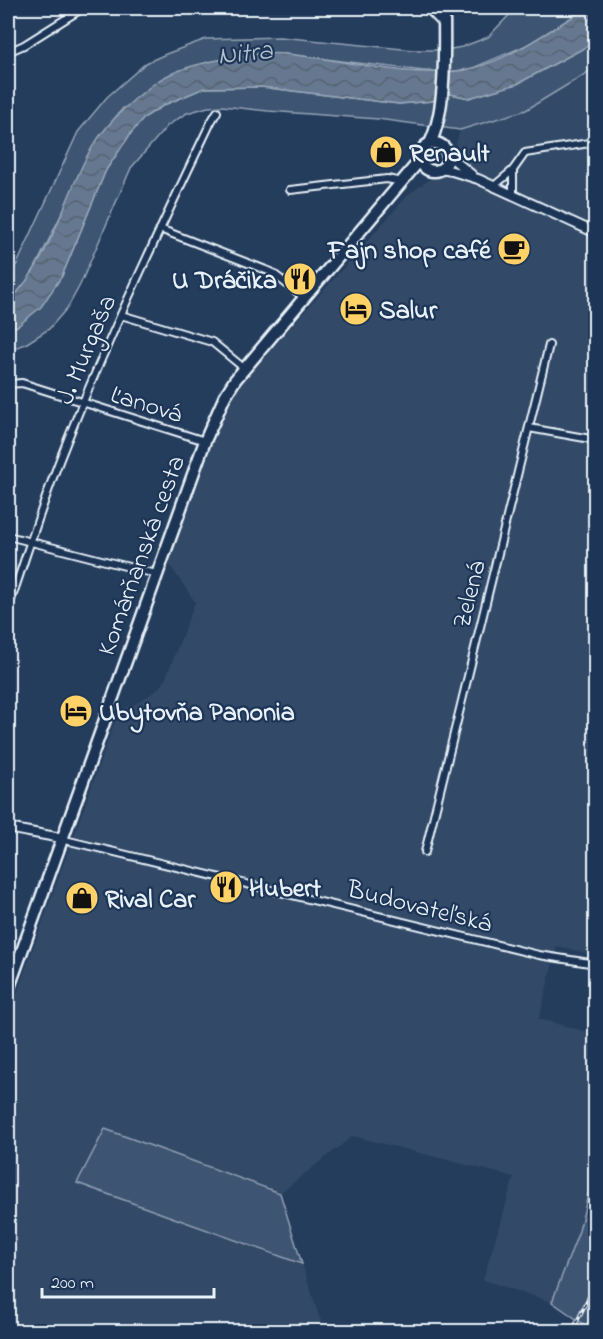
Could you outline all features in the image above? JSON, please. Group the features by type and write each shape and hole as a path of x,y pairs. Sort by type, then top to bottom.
{"main road":[{"path":"440,115 430,143 421,150 420,160 423,165 435,170 446,164 440,115 444,8"},
{"path":"430,143 437,143 446,151"},
{"name":"Komárňanská cesta","path":"8,990 156,574 205,441 225,396 245,369 402,185 420,160"},
{"name":"Komárňanská cesta","path":"402,185 435,170"}],"street":[{"path":"8,51 24,45 82,8"},
{"path":"427,8 444,27"},
{"name":"J. Murgaša","path":"8,609 82,404 160,229 217,112"},
{"path":"494,186 513,170 525,153 596,142"},
{"path":"446,151 478,179"},
{"path":"435,170 452,171 478,179 596,233"},
{"path":"513,170 513,195"},
{"path":"290,190 387,179 397,181 402,185"},
{"path":"160,229 272,272 305,298"},
{"path":"121,315 212,342 245,369"},
{"name":"Zelená","path":"425,852 549,345"},
{"name":"Ľanová","path":"8,384 22,383 82,404 205,441"},
{"path":"529,428 596,440"},
{"path":"8,536 156,574"},
{"path":"8,828 61,838"},
{"name":"Budovateľská","path":"61,838 539,955 596,964"}],"shaded area":[{"path":"516,8 587,8 527,45 473,68 456,71 424,71 284,54 255,54 123,108 100,136 31,276 23,288 8,302 8,274 17,264 78,132 107,97 146,63 206,39 280,37 413,50 446,50 462,47 488,37"},
{"path":"595,42 595,68 526,110 460,130 378,119 222,106 187,113 168,125 131,168 80,285 68,307 49,329 27,343 8,351 8,331 19,325 62,276 106,170 145,117 164,105 204,88 261,87 399,104 432,101 451,94 469,98 517,84"},
{"path":"595,68 595,955 557,946 539,1019 595,1034 596,1167 579,1231 552,1302 483,1280 514,1177 353,1136 280,1193 105,1129 77,1183 302,1264 324,1331 8,1331 8,1018 119,710 134,705 157,690 165,680 195,602 169,564 227,403 235,390 409,194 450,165 460,130 526,110"},
{"path":"105,1129 280,1193 302,1264 77,1183"},
{"path":"595,1167 595,1332 552,1302 579,1231"}],"water":[{"path":"587,8 595,8 595,42 517,84 469,98 451,94 432,101 399,104 261,87 204,88 164,105 145,117 106,170 62,276 41,307 8,331 8,302 22,287 44,252 93,145 126,107 168,75 206,63 240,56 267,54 307,56 414,72 457,71 491,63 541,37"}],"railway":[{"path":"572,1332 596,1282"}],"place":[{"name":"Renault","path":"386,152"},
{"name":"Fajn shop café","path":"514,249"},
{"name":"U Dráčika","path":"300,279"},
{"name":"Salur","path":"356,309"},
{"name":"Ubytovňa Panonia","path":"76,711"},
{"name":"Hubert","path":"226,887"},
{"name":"Rival Car","path":"82,898"}],"water label":[{"name":"Nitra","path":"245,52"}]}
